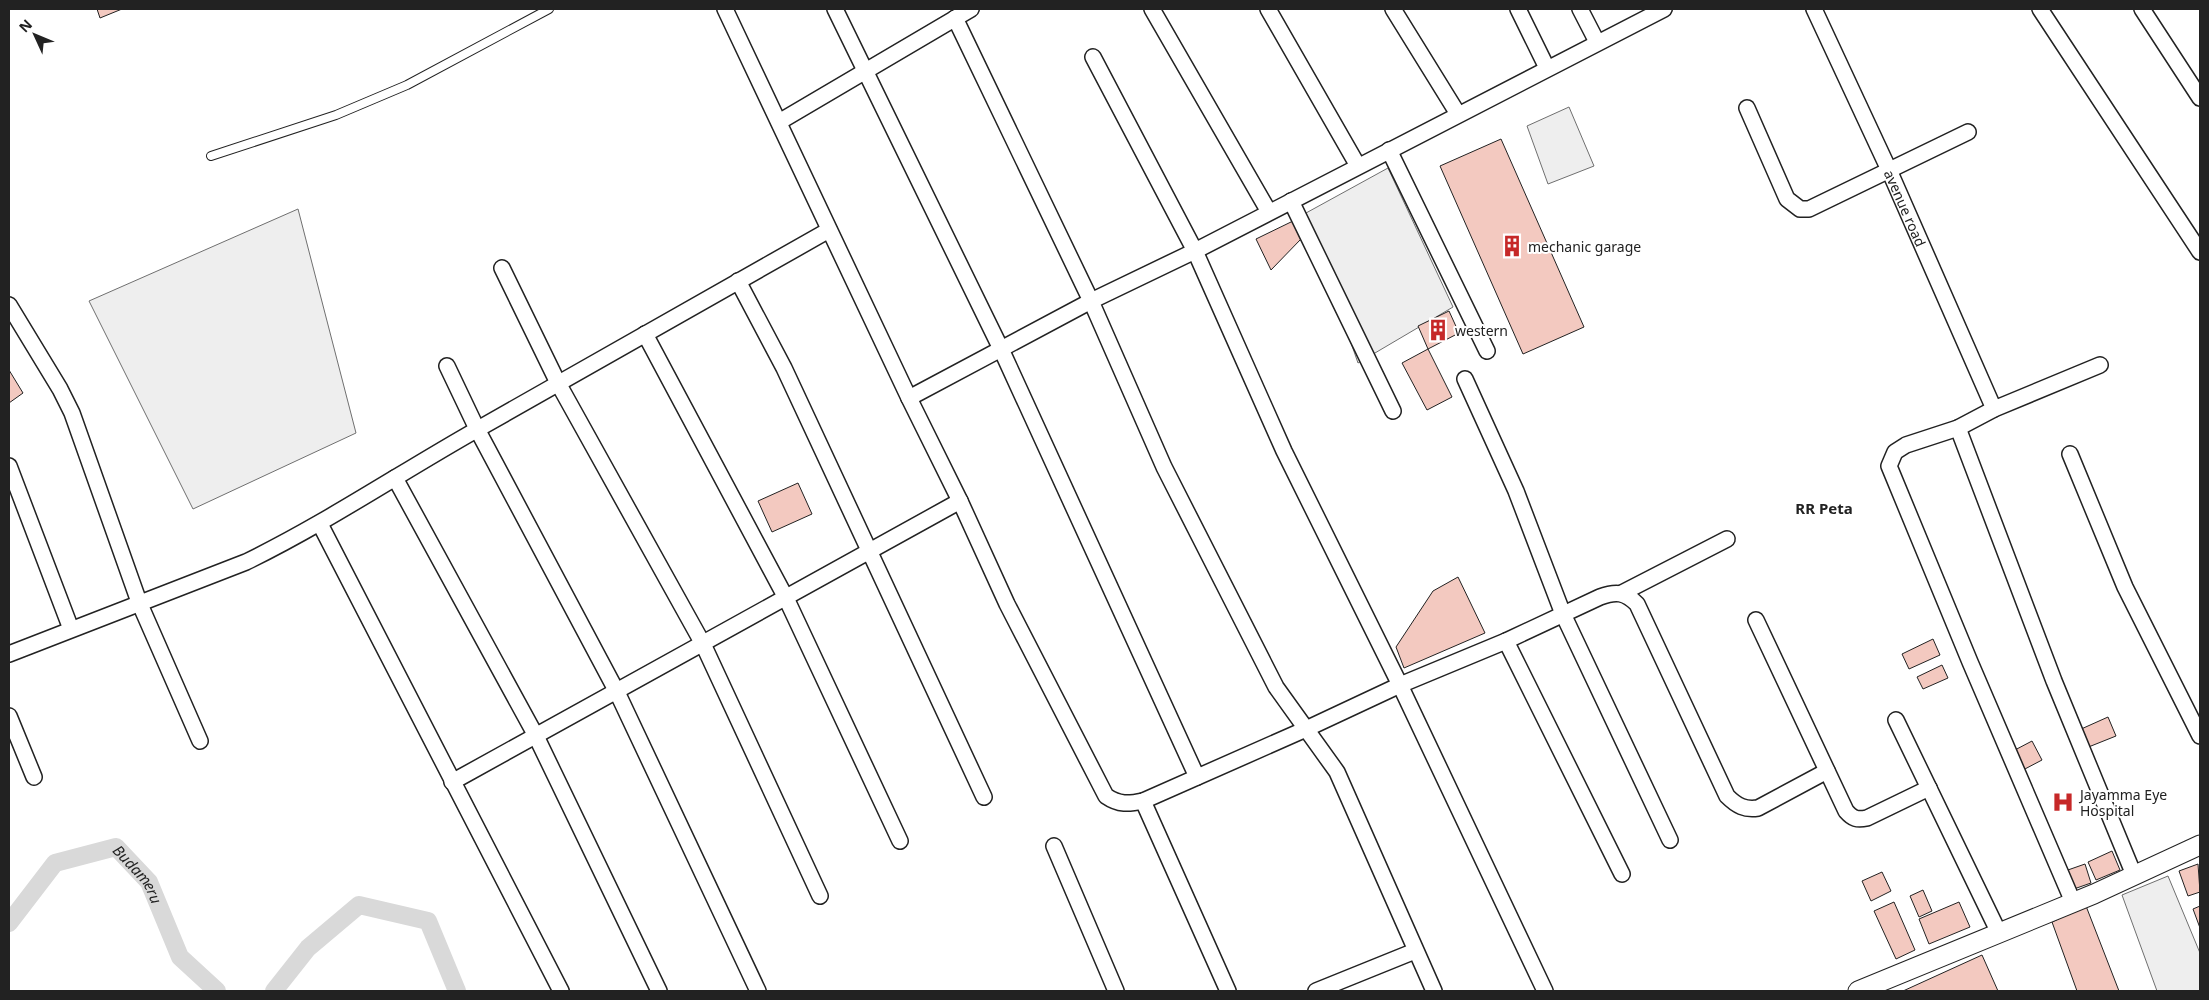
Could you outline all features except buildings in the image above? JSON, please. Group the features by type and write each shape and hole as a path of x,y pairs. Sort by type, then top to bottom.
{"street":[{"path":"725,9 1007,604 1100,788 1113,801 1129,804 1143,801 1400,685 1506,641 1600,597 1622,592 1727,539"},
{"path":"835,9 1001,349 1197,777"},
{"path":"778,122 971,9"},
{"path":"1152,9 1268,212"},
{"path":"1268,9 1358,166"},
{"path":"1393,9 1458,114"},
{"path":"1518,9 1547,68"},
{"path":"1580,9 1597,42"},
{"path":"909,398 1091,301 1195,251 1664,9"},
{"name":"avenue road","path":"1814,9 1889,170 1994,409"},
{"path":"2040,9 2200,252"},
{"path":"2142,9 2200,98"},
{"path":"955,18 1091,301 1164,467 1276,687 1337,772 1434,991"},
{"path":"1093,57 1195,251 1284,451 1400,685 1545,991"},
{"path":"1746,108 1787,199 1800,209 1809,209 1968,132"},
{"path":"1389,150 1487,351"},
{"path":"1291,201 1393,411"},
{"path":"9,654 246,562 320,524 476,430 829,230"},
{"path":"502,268 558,383 703,644 820,896"},
{"path":"738,282 784,368 984,797"},
{"path":"9,305 60,388 72,413 139,602 200,741"},
{"path":"645,334 786,598 900,841"},
{"path":"2073,902 1970,662 1889,466 1895,452 1906,445 1958,428 1994,409 2100,365"},
{"path":"447,366 476,430 617,692 758,991"},
{"path":"1465,379 1516,491 1564,614 1670,840"},
{"path":"1958,428 2054,681 2134,876"},
{"path":"2070,454 2125,587 2200,736"},
{"path":"9,466 71,629"},
{"path":"395,478 536,736 659,991"},
{"path":"452,782 960,502"},
{"path":"320,524 561,991"},
{"path":"1622,592 1637,604 1727,796 1733,802 1747,809 1758,808 1827,771"},
{"path":"1756,620 1846,811 1852,817 1858,820 1867,818 1929,788"},
{"path":"1506,641 1622,874"},
{"path":"9,716 34,777"},
{"path":"1896,720 1999,933"},
{"path":"1143,801 1228,991"},
{"path":"1858,991 2134,876 2200,845"},
{"path":"1054,846 1116,991"},
{"path":"1316,991 1415,951"}],"lane":[{"path":"211,156 336,115 407,85 549,9"}],"shaded area":[{"path":"1569,107 1594,166 1548,184 1527,126"},
{"path":"1388,168 1453,307 1358,363 1306,213"},
{"path":"298,209 356,433 193,509 89,301"},
{"path":"2168,876 2200,953 2200,991 2157,991 2122,895"}],"waterway":[{"name":"Budameru","path":"9,923 55,863 116,847 149,882 180,957 217,991"},
{"name":"Budameru","path":"274,991 308,948 359,905 428,921 457,991"}],"place":[{"name":"mechanic garage","path":"1512,246"},
{"name":"western","path":"1438,330"},
{"name":"Jayamma Eye Hospital","path":"2063,802"}],"district":[{"name":"RR Peta","path":"1824,508"}]}
